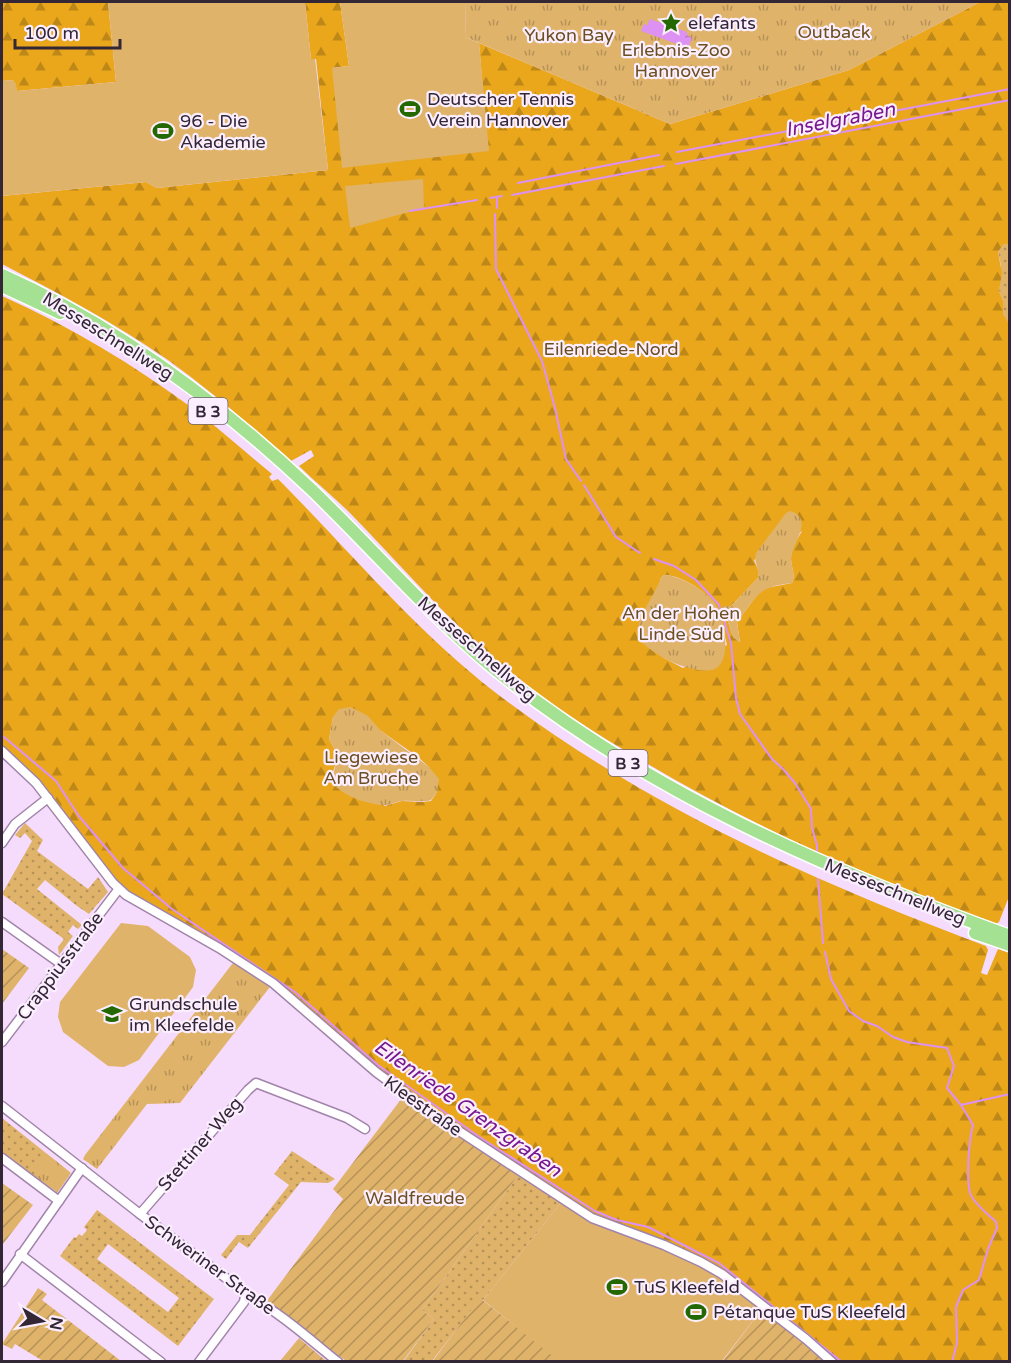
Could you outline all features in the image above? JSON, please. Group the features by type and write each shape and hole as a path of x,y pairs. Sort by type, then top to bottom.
{"highway":[{"name":"Messeschnellweg","path":"2,275 103,328 228,416 312,490 457,636 538,703 628,763 785,845 890,891 1010,936"},
{"name":"Messeschnellweg","path":"2,286 56,311 99,335 223,422 306,496 452,642 534,709 580,741 676,799 782,852 898,903 1010,945"}],"street":[{"name":"Kleestraße","path":"2,751 23,769 48,798 118,890 219,948 273,983 376,1072 430,1112 592,1218 664,1245 722,1274 832,1362"},
{"path":"2,843 15,824 48,798"},
{"name":"Crappiusstraße","path":"2,1042 118,890"},
{"path":"2,922 61,964"},
{"name":"Stettiner Weg","path":"140,1214 235,1104 256,1083 347,1118 365,1129"},
{"name":"Schweriner Straße","path":"2,1106 140,1214 219,1272 242,1290 245,1296 268,1308 338,1362"},
{"path":"2,1158 58,1201"},
{"path":"2,1282 5,1268 20,1254 82,1168"},
{"path":"20,1254 161,1362"},
{"path":"199,1362 244,1302 245,1296"}],"green space":[{"path":"2,2 108,2 116,82 17,91 13,80 2,81"},
{"name":"96 - Die Akademie","path":"108,2 305,2 311,59 315,59 328,170 157,188 146,182 2,196 2,81 13,80 17,91 116,82"},
{"name":"Eilenriede-Nord","path":"305,2 340,2 349,66 332,68 488,151 479,43 670,124 849,70 980,2 1009,2 1010,244 1004,244 998,252 1002,273 999,291 1003,301 1003,314 1010,325 1010,894 999,922 994,925 903,889 770,830 684,785 572,717 522,682 485,651 445,613 349,512 299,466 314,456 311,450 291,461 215,396 148,346 65,297 2,264 2,196 146,182 157,188 328,170 316,59 311,59","holes":["802,531 791,555 794,577 792,583 760,591 737,622 740,642 733,637 723,606 731,606 758,578 759,572 754,560","664,575 685,580 710,598 719,613 727,645 683,668 642,642 661,578"]},
{"name":"Deutscher Tennis Verein Hannover","path":"340,2 466,2 465,37 479,43 489,151 342,168 332,68 349,66"},
{"name":"Erlebnis-Zoo Hannover","path":"466,2 980,2 849,70 670,124 465,37"},
{"path":"423,179 424,208 350,228 345,186"},
{"path":"1004,244 1009,244 1009,325 1003,314 1003,301 999,291 1001,266 998,252"},
{"path":"2,296 101,347 149,377 205,418 272,474 269,477 272,481 278,479 439,645 496,693 610,771 732,838 794,867 986,946 988,950 981,973 987,975 998,949 1009,953 1009,1361 832,1361 592,1218 430,1112 273,983 126,895 36,783 2,751","holes":["333,717 381,731 429,767 437,792 431,801 402,801 385,806 331,777 337,760 329,739"]},
{"path":"790,511 797,514 802,525 792,552 792,583 772,587 754,599 737,622 740,643 733,637 723,606 731,606 758,578 756,553 786,513"},
{"name":"An der Hohen Linde Süd","path":"664,575 692,585 706,594 715,604 725,635 725,653 719,666 712,670 687,668 674,663 660,656 641,641 638,633 640,620"},
{"name":"Liegewiese Am Bruche","path":"351,707 368,716 381,731 429,767 439,779 437,792 431,800 376,804 348,795 331,782 337,760 329,739 333,717 339,709"},
{"path":"25,823 43,840 37,851 88,889 98,877 108,892 89,914 45,880 37,889 82,925 78,929 73,925 68,932 73,936 59,955 58,947 64,939 2,894 32,841 25,833 20,838 15,835"},
{"path":"121,923 148,926 190,957 196,970 193,987 139,1060 124,1067 108,1066 63,1032 58,1017 60,1002"},
{"path":"2,949 29,968 2,1004"},
{"path":"236,959 273,983 180,1103 147,1104 97,1169 83,1159 85,1155"},
{"name":"Waldfreude","path":"405,1094 521,1171 422,1310 434,1319 403,1361 346,1361 266,1302 343,1199 333,1189"},
{"path":"2,1118 71,1173 55,1196 2,1156","holes":["47,1155 71,1173 56,1192 37,1178"]},
{"path":"292,1151 335,1179 328,1183 301,1182 248,1248 239,1242 226,1259 221,1255 237,1235 250,1235 289,1185 274,1174"},
{"path":"47,1154 71,1173 57,1192 36,1178 38,1175 34,1172"},
{"path":"521,1171 564,1199 483,1300 480,1299 432,1361 403,1362 434,1319 422,1310"},
{"path":"2,1183 33,1205 3,1244 2,1243"},
{"name":"TuS Kleefeld","path":"564,1199 592,1218 701,1262 764,1306 722,1361 560,1362 483,1300"},
{"path":"97,1210 214,1299 178,1346 60,1256 74,1237 76,1238 79,1234 82,1236 87,1230 84,1227","holes":["108,1244 179,1298 168,1312 97,1259"]},
{"path":"38,1288 47,1294 42,1300 121,1361 43,1361 15,1344 12,1349 2,1344"},
{"path":"480,1298 560,1361 432,1362"},
{"path":"764,1306 832,1362 722,1362"},
{"path":"299,1338 326,1361 280,1361"}],"water":[{"path":"650,19 687,32 687,35 692,38 688,48 641,31"}],"waterway":[{"path":"677,152 1010,89"},
{"name":"Inselgraben","path":"676,164 1010,100"},
{"path":"518,183 659,155"},
{"name":"Inselgraben","path":"512,195 664,166"},
{"name":"Inselgraben","path":"490,198 502,196"},
{"path":"497,197 497,208"},
{"path":"410,211 477,200"},
{"path":"495,214 496,269 542,361 566,459 581,481"},
{"path":"584,485 616,537 640,553"},
{"path":"654,559 674,566 696,580 719,605 731,643 736,698 740,714 772,759 795,783 811,809 817,853"},
{"name":"Eilenriede Grenzgraben","path":"4,737 56,781 78,815 123,868 172,909 295,992 378,1065 481,1138 595,1211 617,1220 648,1227 719,1263 842,1362"},
{"path":"818,879 823,943"},
{"path":"825,952 831,979 849,1011 893,1037 907,1042 947,1048 954,1066 947,1088 973,1125 968,1159 970,1193 978,1205 996,1222 997,1228 979,1280 963,1290 956,1307 957,1343 952,1362"},
{"path":"961,1105 1010,1094"}],"place":[{"name":"elefants","path":"671,23"},
{"name":"Deutscher Tennis Verein Hannover","path":"410,109"},
{"name":"96 - Die Akademie","path":"163,131"},
{"name":"Grundschule im Kleefelde","path":"112,1014"},
{"name":"TuS Kleefeld","path":"617,1287"},
{"name":"Pétanque TuS Kleefeld","path":"696,1312"}],"park label":[{"name":"Outback","path":"834,32"},
{"name":"Yukon Bay","path":"569,35"}]}
